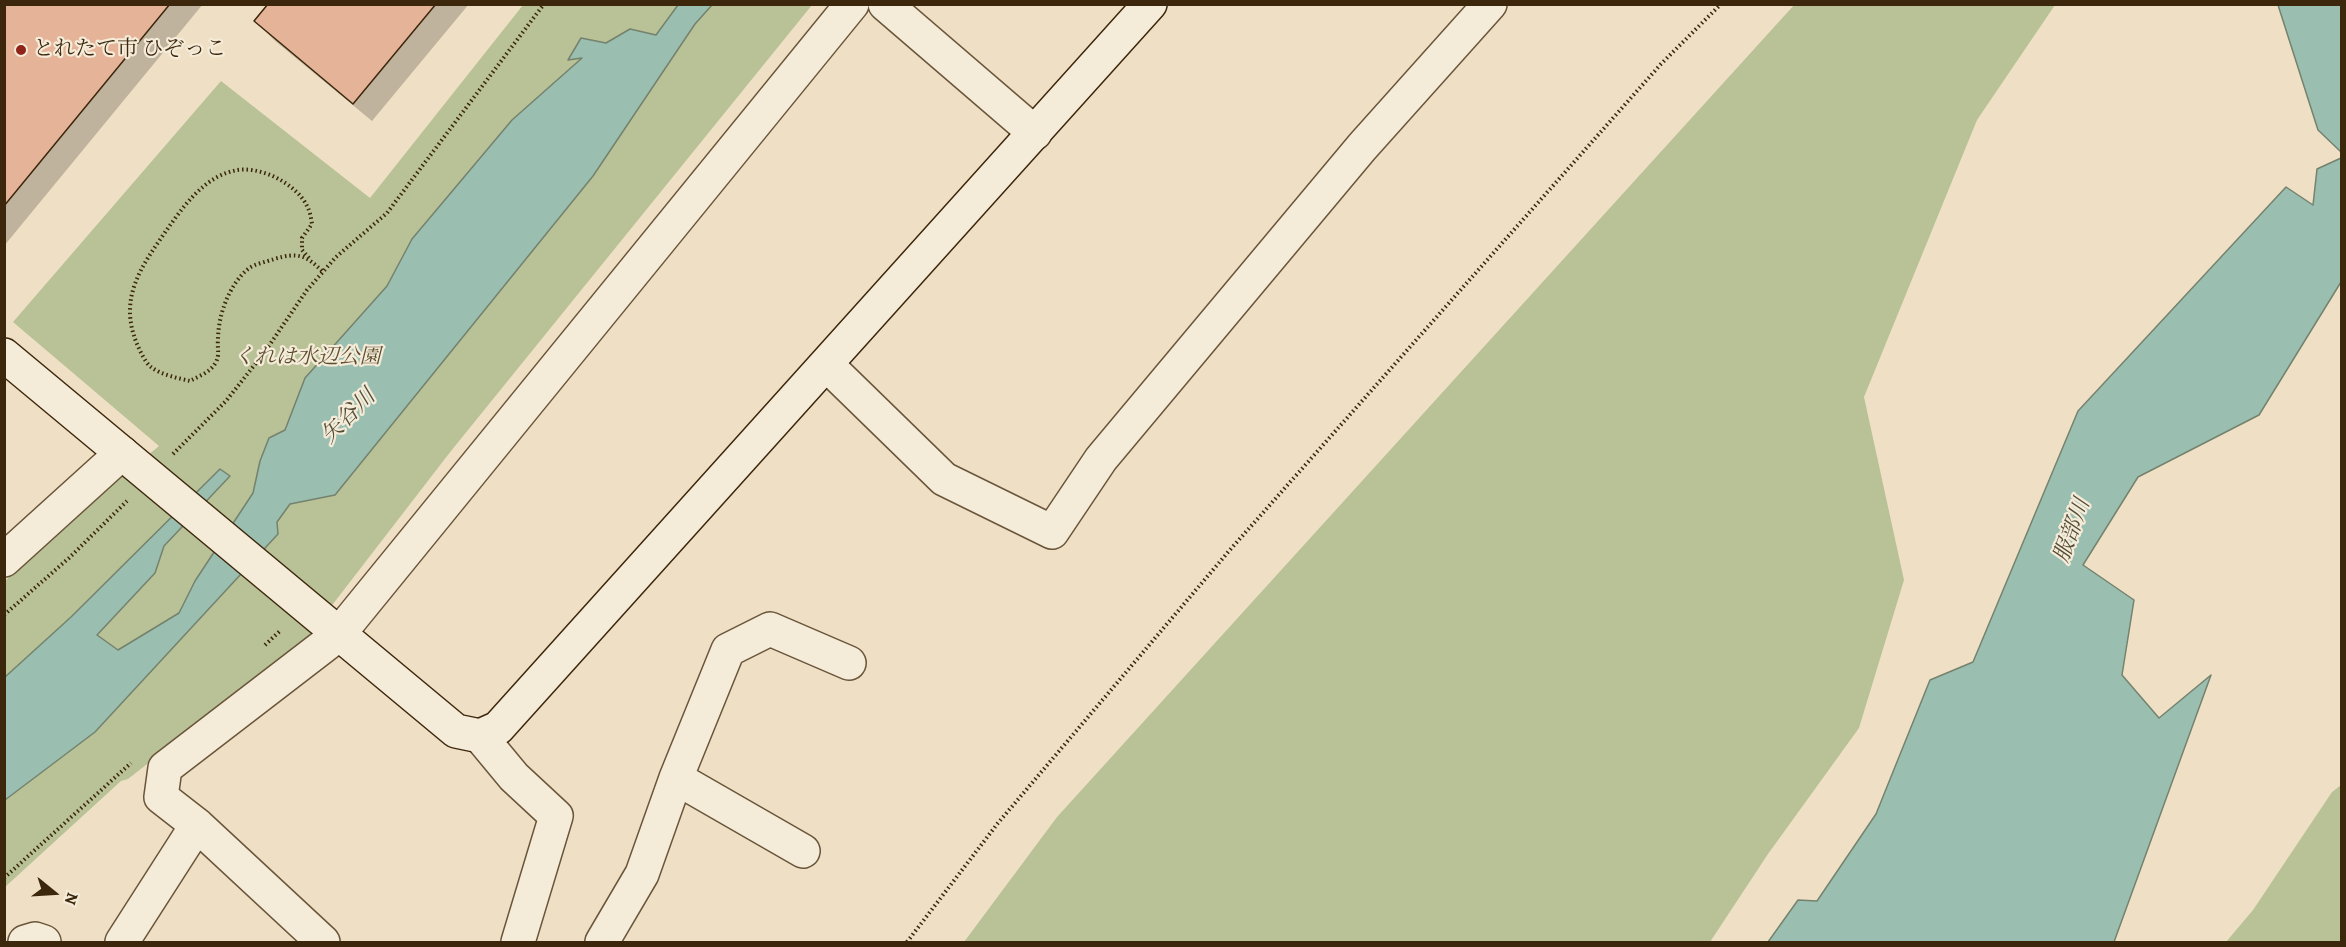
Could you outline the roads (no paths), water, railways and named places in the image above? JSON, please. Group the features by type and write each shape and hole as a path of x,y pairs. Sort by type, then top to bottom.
{"street":[{"path":"323,942 198,825 161,797 165,768 339,635 852,4"},
{"path":"885,4 1035,133"},
{"path":"4,355 122,453 165,475 285,589 456,731 480,736 498,728 1150,4"},
{"path":"827,365 944,479 1052,532 1101,459 1362,147 1490,4"},
{"path":"4,560 122,453"},
{"path":"602,942 642,874 676,778 728,650 770,629 849,663"},
{"path":"480,736 514,777 556,816 518,942"},
{"path":"676,778 803,851"},
{"path":"122,942 198,825"},
{"path":"25,942 35,939 44,942"}],"water":[{"name":"矢谷川","path":"678,5 712,5 695,24 593,176 335,495 290,504 277,522 278,534 95,732 5,800 5,677 71,617 220,469 230,476 164,546 155,573 97,635 118,650 179,613 195,581 253,493 260,461 269,438 285,430 305,378 387,286 412,239 512,120 582,58 568,60 581,38 606,43 630,29 656,35"},
{"path":"2278,5 2341,5 2341,152 2318,130"},
{"name":"服部川","path":"2341,158 2341,282 2259,415 2138,477 2083,565 2134,600 2122,675 2159,718 2211,675 2114,942 1768,942 1798,900 1817,901 1876,814 1930,680 1973,662 2078,411 2286,187 2313,205 2317,169"}],"place":[{"name":"とれたて市 ひぞっこ","path":"21,50"}],"park label":[{"name":"くれは水辺公園","path":"307,358"}]}
